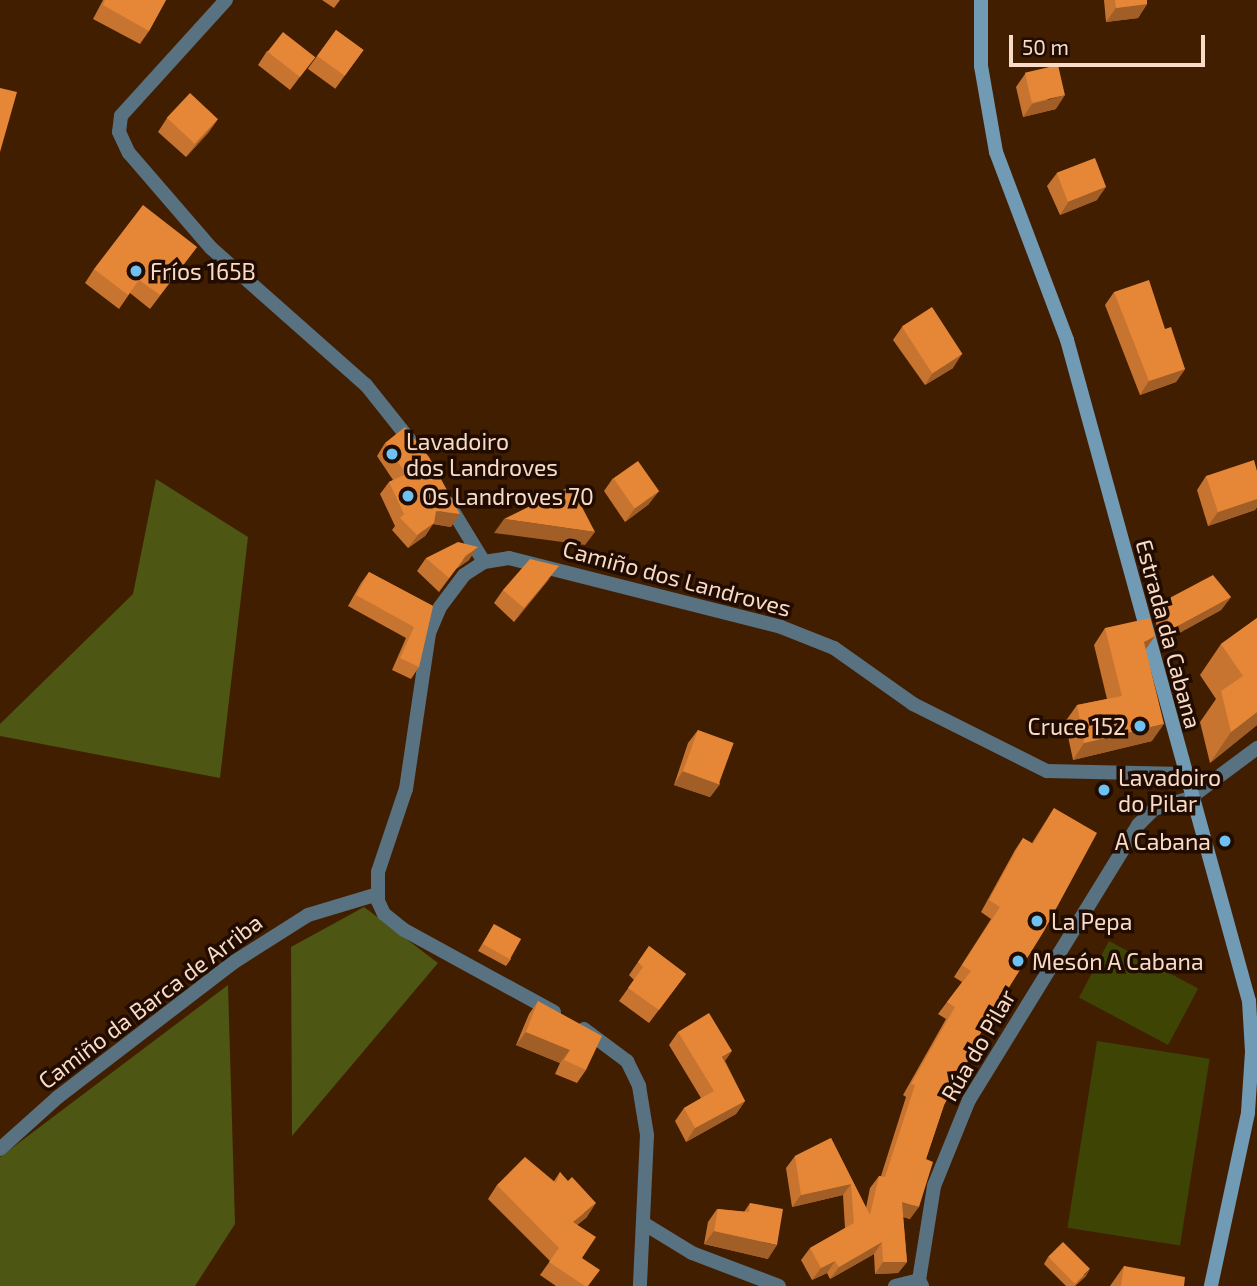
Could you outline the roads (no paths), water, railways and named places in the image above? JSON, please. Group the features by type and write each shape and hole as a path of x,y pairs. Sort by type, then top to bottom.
{"main road":[{"name":"Estrada da Cabana","path":"981,0 981,66 996,152 1067,340 1183,774 1249,1001 1252,1052 1248,1113 1211,1286"}],"street":[{"path":"226,0 121,116 118,132 129,153 211,248 366,384 421,454"},
{"path":"439,486 484,562 464,575 440,607 429,633 406,789 378,872 378,894 384,914 404,930 555,1012 627,1061 639,1086 647,1135 639,1286"},
{"name":"Camiño dos Landroves","path":"484,562 509,558 781,626 834,648 913,704 1047,771 1183,774"},
{"name":"Rúa do Pilar","path":"920,1283 934,1186 969,1100 1138,825 1154,809 1190,798 1257,748"},
{"name":"Camiño da Barca de Arriba","path":"0,1149 58,1097 234,962 307,915 378,894"},
{"path":"643,1223 692,1253 779,1286"},
{"path":"895,1286 920,1283"}],"place":[{"name":"Fríos 165B","path":"136,271"},
{"name":"Lavadoiro dos Landroves","path":"392,454"},
{"name":"Os Landroves 70","path":"408,496"},
{"name":"Cruce 152","path":"1140,726"},
{"name":"Lavadoiro do Pilar","path":"1104,790"},
{"name":"A Cabana","path":"1225,841"},
{"name":"La Pepa","path":"1037,921"},
{"name":"Mesón A Cabana","path":"1018,961"}]}
